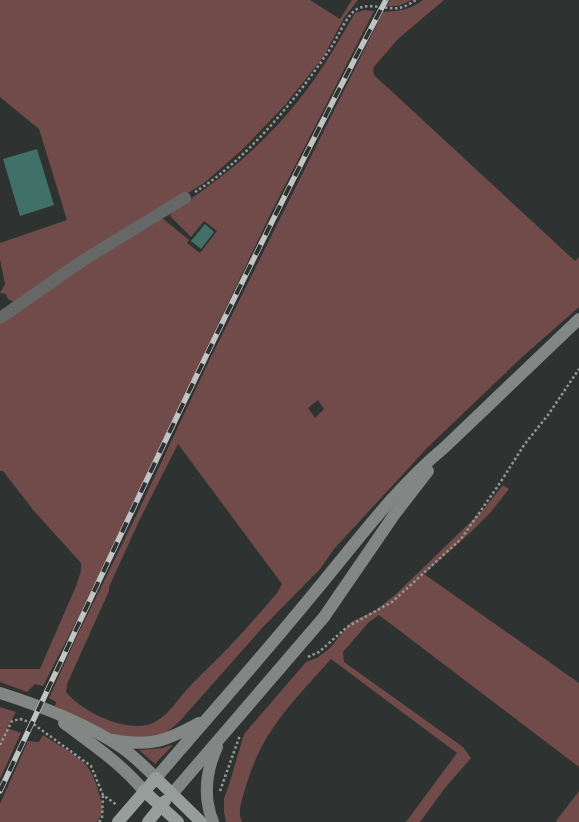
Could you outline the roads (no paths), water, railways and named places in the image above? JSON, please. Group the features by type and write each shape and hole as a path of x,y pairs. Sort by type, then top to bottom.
{"main road":[{"path":"118,822 306,604 405,484 579,319"},
{"path":"148,822 324,617 394,515 445,447"},
{"path":"0,693 46,710 107,738 127,752 201,822"},
{"path":"46,710 112,759 178,822"},
{"path":"107,738 139,744 151,743 172,737 205,719"},
{"path":"213,822 207,800 208,773 213,756 223,735"}],"street":[{"path":"0,318 85,259 185,198"}],"railway":[{"path":"0,791 236,294 386,0"}]}
